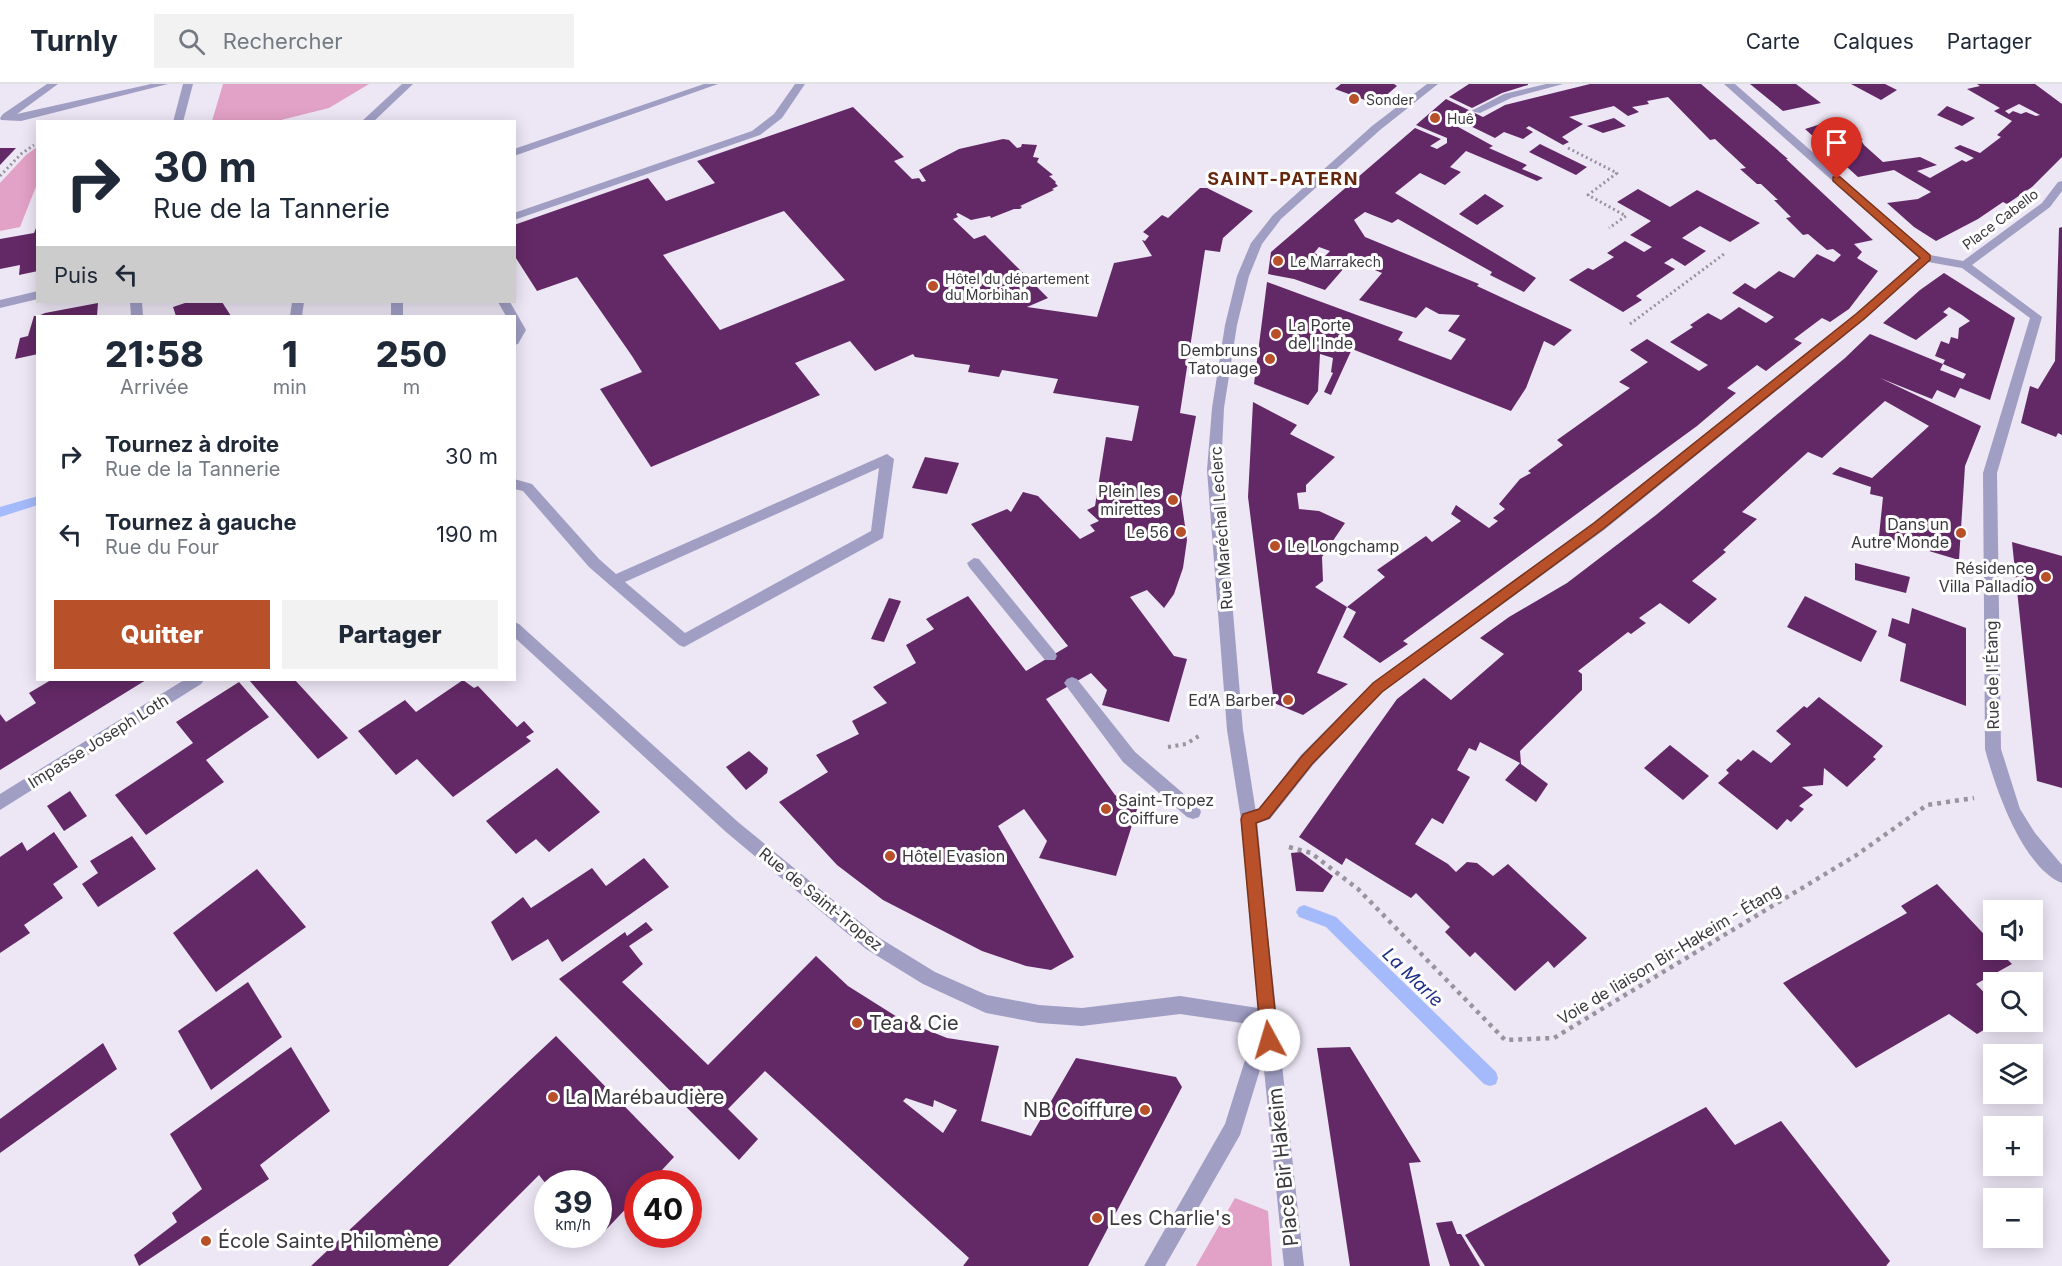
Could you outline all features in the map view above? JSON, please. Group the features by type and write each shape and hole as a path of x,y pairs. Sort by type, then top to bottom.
{"street":[{"path":"4,119 52,84"},
{"path":"4,119 21,118 163,84"},
{"path":"179,120 188,84"},
{"path":"368,120 408,84"},
{"path":"516,152 713,84"},
{"path":"516,216 756,133 778,116 801,84"},
{"name":"Rue Maréchal Leclerc","path":"1267,1018 1249,819 1235,730 1214,470 1218,408 1233,315 1243,276 1257,243 1277,217 1376,128 1433,84"},
{"path":"1476,111 1508,96 1558,84"},
{"path":"1729,84 1926,258 1965,265"},
{"name":"Place Cabello","path":"2036,317 1965,265 2046,205 2062,184"},
{"path":"1249,819 1264,814 1307,760 1377,687 1599,526 1860,317 1926,258"},
{"path":"0,304 36,295"},
{"name":"Rue de l'Étang","path":"2036,317 1990,473 1993,749 2004,793 2019,826 2054,869 2062,875"},
{"path":"516,323 520,330 516,337"},
{"path":"516,485 527,488 594,563 684,641 878,534 887,459 615,580"},
{"path":"974,563 1050,656"},
{"name":"Rue de Saint-Tropez","path":"516,630 732,827 872,943 929,978 986,1004 1039,1014 1082,1017 1180,1005 1267,1018"},
{"name":"Impasse Joseph Loth","path":"0,803 194,681"},
{"path":"1072,683 1129,757 1193,812"},
{"name":"Place Bir Hakeim","path":"1154,1266 1233,1128 1267,1018"},
{"name":"Place Bir Hakeim","path":"1267,1018 1294,1266"}],"path":[{"path":"0,177 21,154 36,144"},
{"path":"1568,148 1617,173 1588,195 1626,216 1609,228"},
{"path":"1630,324 1724,254"},
{"path":"1171,747 1186,744 1207,730"},
{"name":"Voie de liaison Bir-Hakeim - Étang","path":"1289,847 1311,852 1358,889 1505,1040 1554,1038 1855,856 1927,805 2004,793"}],"shaded area":[{"path":"223,84 369,84 329,108 281,120 212,120"},
{"path":"36,148 36,187 20,227 0,231 0,183 26,155"},
{"path":"1235,1198 1268,1211 1272,1266 1196,1266"}],"building":[{"path":"1341,84 1394,84 1397,86 1376,104 1335,89"},
{"path":"1469,84 1528,85 1502,93 1472,108 1449,97"},
{"path":"1590,84 1701,84 1788,159 1786,159 1873,240 1854,244 1862,252 1857,258 1878,271 1849,309 1830,322 1822,318 1794,339 1802,343 1766,371 1757,365 1727,388 1736,393 1697,426 1403,641 1408,644 1380,663 1343,637 1356,612 1347,607 1385,577 1377,570 1426,536 1432,542 1461,521 1451,514 1456,505 1489,528 1498,521 1493,518 1505,509 1499,504 1520,479 1531,473 1528,471 1563,445 1557,440 1630,388 1619,382 1648,362 1630,350 1647,339 1699,371 1708,365 1670,342 1693,327 1690,325 1708,313 1721,320 1739,307 1766,323 1774,317 1732,293 1745,283 1755,289 1779,271 1794,278 1817,254 1834,262 1841,255 1833,249 1827,250 1808,234 1803,235 1786,218 1791,217 1774,200 1778,200 1740,169 1746,168 1715,139 1710,140 1668,97 1632,107 1639,112 1628,116 1614,106 1569,117 1583,124 1562,137 1569,142 1563,145 1529,126 1526,128 1533,132 1523,139 1504,132 1495,138 1456,119 1451,123 1493,146 1489,148 1527,165 1522,169 1543,178 1537,181 1466,151 1450,167 1461,172 1445,185 1420,173 1395,193 1536,278 1524,292 1490,275 1492,272 1398,219 1392,223 1365,212 1354,220 1365,237 1479,284 1477,286 1572,330 1554,346 1544,341 1526,388 1511,411 1352,349 1331,395 1324,392 1333,373 1331,372 1333,358 1320,354 1318,391 1308,405 1254,384 1267,282 1403,332 1398,340 1451,360 1466,339 1448,331 1460,315 1439,314 1426,307 1416,318 1359,300 1382,273 1351,260 1325,290 1294,279 1268,274 1271,252 1415,128 1441,139 1430,146 1437,149 1447,143 1447,138 1416,125 1446,99 1483,117 1505,105","holes":["1319,247 1330,251 1324,257 1314,253"]},
{"path":"1750,84 1796,84 1821,103 1783,111"},
{"path":"1851,84 1885,84 1897,90 1881,100"},
{"path":"1977,84 2035,84 2062,104 2062,157 2032,187 2007,204 2003,202 1978,219 1936,241 1914,227 1887,203 1918,199 1931,192 1894,170 1858,177 1805,129 1837,119 1863,140 1861,140 1864,145 1883,162 1920,157 1937,165 1917,171 1930,178 1962,160 1966,162 1974,158 1954,148 1960,145 1980,153 2001,137 1997,135 2012,121 1994,111 2000,108 1967,89 1980,86","holes":["2019,104 2040,115 2013,111 2009,114 2005,111"]},
{"path":"1947,106 1975,118 1962,126 1937,115"},
{"path":"853,107 904,157 894,161 912,179 919,178 922,182 926,181 919,170 959,149 1003,139 1009,140 1017,148 1022,144 1037,145 1033,157 1039,158 1037,162 1053,175 1049,176 1058,186 1052,189 1054,190 1020,206 1022,207 1020,209 991,218 990,216 971,220 958,213 956,214 958,217 953,219 974,239 985,235 1048,298 1027,307 1097,317 1114,263 1152,256 1142,240 1145,241 1149,236 1143,232 1162,215 1168,218 1200,188 1207,188 1253,211 1223,238 1220,252 1205,250 1180,413 1196,416 1181,498 1187,540 1183,568 1174,594 1164,608 1147,590 1130,597 1174,656 1187,659 1169,722 1102,705 1107,690 1091,673 1046,699 1115,795 1138,806 1116,876 1039,858 1047,841 1024,809 998,826 1074,957 1051,970 1026,966 982,951 883,900 837,865 779,802 828,772 816,755 859,734 852,721 887,703 873,687 916,663 906,645 934,629 926,619 968,596 1026,671 1068,646 971,524 1007,509 1011,512 1023,492 1038,496 1080,539 1095,531 1090,525 1099,521 1087,510 1095,506 1106,437 1132,441 1139,406 1053,393 1058,379 1002,370 999,377 968,372 970,365 915,357 913,354 875,371 850,341 795,363 820,395 651,467 600,389 642,372 577,277 537,291 516,258 516,224 648,178 666,201 715,183 697,161","holes":["784,211 845,280 720,330 663,255"]},
{"path":"1614,118 1626,126 1603,133 1587,126"},
{"path":"1540,144 1587,167 1576,175 1529,152"},
{"path":"0,148 16,148 0,165"},
{"path":"1638,189 1670,207 1697,190 1760,223 1730,242 1700,226 1682,238 1706,251 1685,266 1672,258 1664,263 1675,269 1636,296 1642,300 1623,312 1569,280 1588,268 1593,270 1614,257 1607,253 1625,241 1644,252 1652,247 1630,235 1651,221 1617,202"},
{"path":"1485,194 1504,206 1477,225 1459,214"},
{"path":"2062,227 2062,435 2058,433 2056,437 2021,423 2030,386 2038,389 2055,361 2059,228"},
{"path":"36,228 36,271 19,275 20,265 0,269 0,239 34,233"},
{"path":"1944,273 2015,318 1990,400 1960,388 1955,398 1937,390 1932,399 1880,378 1981,426 1965,466 1959,560 1879,536 1883,497 1870,494 1871,487 1832,474 1840,467 1872,478 1929,426 1885,401 1822,458 1808,452 1742,512 1757,519 1723,550 1726,552 1692,581 1717,599 1689,624 1660,603 1639,618 1646,623 1631,634 1628,632 1578,671 1582,674 1582,690 1520,751 1521,764 1548,784 1536,802 1505,780 1520,763 1480,742 1476,751 1469,748 1457,770 1470,777 1443,824 1432,818 1415,844 1448,864 1456,872 1467,862 1477,863 1493,876 1508,864 1587,938 1554,968 1548,961 1515,991 1475,952 1470,957 1445,932 1450,927 1416,893 1411,898 1346,858 1342,865 1299,837 1397,699 1424,678 1451,700 1504,654 1480,638 1509,617 1567,583 1656,515 1845,358 1870,334 1943,364 1945,360 1935,356 1941,341 1949,344 1951,337 1958,339 1959,328 1970,321 1962,315 1949,307 1943,312 1948,315 1916,340 1883,323 1920,290","holes":["1943,364 1966,374 1963,379 1940,370"]},
{"path":"98,303 97,315 40,315"},
{"path":"185,303 223,303 230,315 176,315 173,307"},
{"path":"34,316 36,316 36,354 15,359 20,338 28,336"},
{"path":"1253,402 1297,425 1290,434 1335,457 1306,485 1306,492 1297,493 1299,509 1319,511 1345,523 1322,557 1323,581 1315,587 1347,607 1317,673 1348,684 1303,715 1274,703 1248,497"},
{"path":"925,457 959,463 947,494 912,488"},
{"path":"2012,542 2062,556 2062,788 2037,781"},
{"path":"1855,563 1910,577 1906,593 1855,580"},
{"path":"1805,596 1877,631 1861,662 1787,627"},
{"path":"889,598 901,601 884,642 871,639"},
{"path":"1912,608 1966,628 1966,706 1900,681 1906,644 1888,636 1892,618 1909,624"},
{"path":"49,681 144,681 0,770 0,714 6,722 36,703 29,693"},
{"path":"250,681 296,681 348,738 318,759"},
{"path":"464,681 474,688 478,686 517,727 524,721 534,732 526,737 531,741 453,797 417,759 396,775 358,731 405,700 416,712"},
{"path":"239,682 269,717 206,760 224,782 146,835 115,795 193,743 176,722"},
{"path":"1819,697 1883,746 1873,757 1876,759 1847,787 1824,768 1823,785 1802,787 1813,795 1799,806 1804,809 1791,822 1787,819 1777,830 1718,783 1729,773 1726,770 1753,750 1771,763 1791,744 1776,731 1804,706 1807,708"},
{"path":"1670,745 1709,776 1683,800 1644,768"},
{"path":"749,751 768,768 767,773 746,790 726,767"},
{"path":"557,768 600,812 549,852 536,839 516,854 486,821"},
{"path":"70,791 87,816 64,831 47,806"},
{"path":"54,832 78,867 53,884 63,898 24,925 30,933 0,953 0,857 22,842 27,851"},
{"path":"132,836 156,869 98,907 82,884 98,873 90,861"},
{"path":"1301,852 1333,876 1323,892 1296,891 1291,853"},
{"path":"644,858 669,887 562,962 548,939 512,961 491,922 523,897 531,908 592,868 606,886"},
{"path":"257,869 306,927 216,992 173,933"},
{"path":"1937,884 1983,933 1983,960 2008,960 2012,964 1998,972 1983,972 1983,980 1976,984 1983,991 1983,1030 1977,1034 1949,1014 1856,1068 1783,983 1907,913 1901,906"},
{"path":"646,922 653,930 629,946 643,964 622,982 708,1065 816,956 848,986 902,1020 947,1038 999,1046 981,1121 1031,1136 1076,1058 1176,1077 1182,1087 1088,1266 963,1266 969,1258 765,1071 728,1109 758,1139 739,1160 559,979 625,932 627,936","holes":["906,1098 933,1107 934,1100 957,1110 943,1133 903,1101"]},
{"path":"248,982 282,1037 211,1090 178,1031"},
{"name":"La Marébaudière","path":"556,1036 674,1157 662,1170 624,1170 624,1211 612,1223 612,1170 534,1170 534,1180 448,1266 311,1266"},
{"path":"103,1043 117,1069 0,1153 0,1119"},
{"path":"291,1047 330,1111 260,1165 269,1179 139,1266 134,1255 177,1222 172,1213 202,1189 170,1134"},
{"path":"1350,1047 1421,1162 1409,1163 1430,1266 1350,1266 1317,1048"},
{"path":"1706,1107 1735,1145 1781,1121 1890,1261 1886,1266 1485,1266 1465,1235"},
{"path":"1452,1221 1457,1234 1461,1234 1480,1266 1450,1266 1436,1223"}],"waterway":[{"path":"0,512 36,501"},
{"name":"La Marle","path":"1304,912 1331,922 1490,1078"}],"place":[{"name":"Sonder","path":"1354,99"},
{"name":"Huê","path":"1435,118"},
{"name":"Le Marrakech","path":"1278,261"},
{"name":"Hôtel du département du Morbihan","path":"933,286"},
{"name":"La Porte de l'Inde","path":"1276,334"},
{"name":"Dembruns Tatouage","path":"1270,359"},
{"name":"Plein les mirettes","path":"1173,500"},
{"name":"Le 56","path":"1181,532"},
{"name":"Dans un Autre Monde","path":"1961,533"},
{"name":"Le Longchamp","path":"1275,546"},
{"name":"Résidence Villa Palladio","path":"2046,577"},
{"name":"Ed’A Barber","path":"1288,700"},
{"name":"Saint-Tropez Coiffure","path":"1106,809"},
{"name":"Hôtel Evasion","path":"890,856"},
{"name":"Tea & Cie","path":"857,1023"},
{"name":"La Marébaudière","path":"553,1097"},
{"name":"NB Coiffure","path":"1145,1110"},
{"name":"Les Charlie's","path":"1097,1218"},
{"name":"École Sainte Philomène","path":"206,1241"}],"district":[{"name":"SAINT-PATERN","path":"1283,178"}],"route":[{"path":"1269,1040 1249,819 1264,814 1307,760 1377,687 1599,526 1860,317 1926,258 1837,179"}]}
